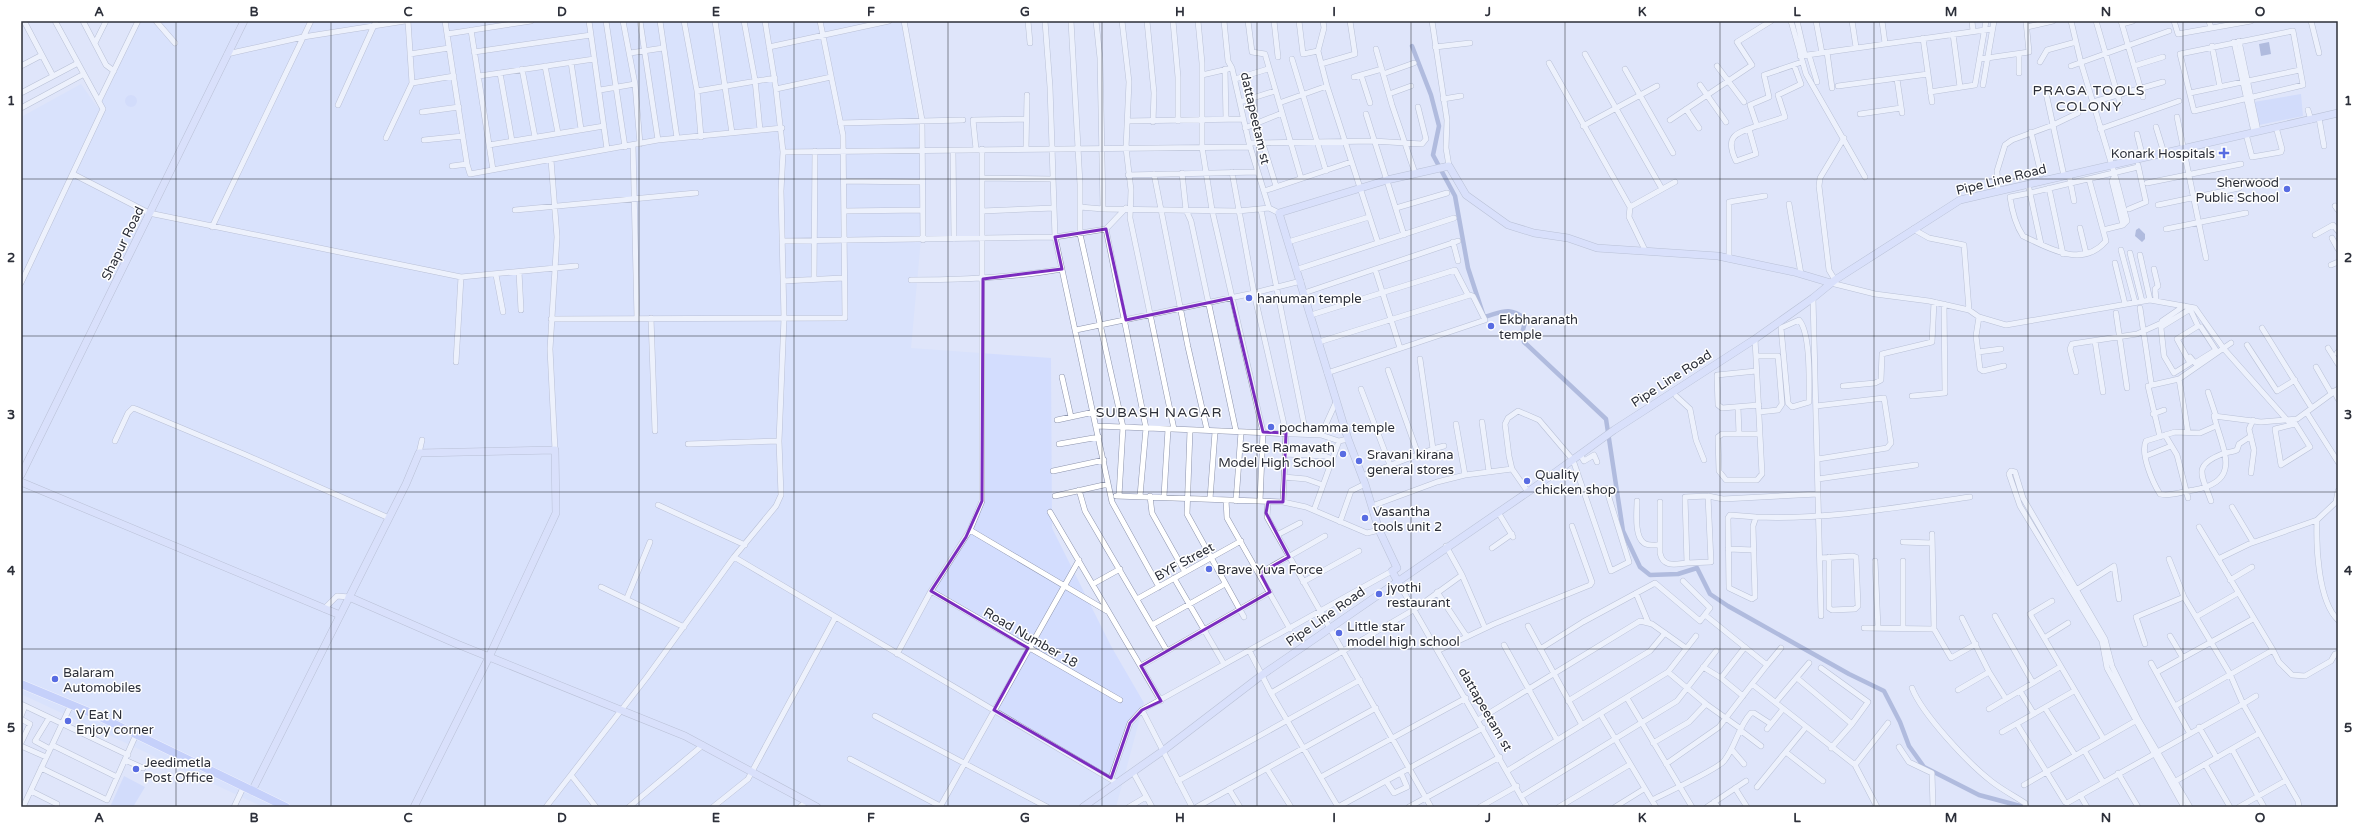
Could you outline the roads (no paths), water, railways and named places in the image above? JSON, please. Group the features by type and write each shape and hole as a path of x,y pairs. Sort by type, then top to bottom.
{"main road":[{"path":"21,684 96,715 286,807"},
{"path":"21,689 134,738 276,807"}],"street":[{"path":"24,21 53,76"},
{"path":"21,282 103,110 55,21"},
{"path":"83,21 106,66 114,71"},
{"path":"94,43 106,21"},
{"path":"99,101 138,21"},
{"path":"156,21 175,43"},
{"name":"Shapur Road","path":"21,475 226,54 244,21"},
{"path":"212,227 311,21"},
{"path":"226,54 375,23 405,21"},
{"path":"386,138 412,83 408,21"},
{"path":"445,21 468,172 473,175 658,140 782,128"},
{"path":"447,34 531,21"},
{"path":"589,21 600,90 607,149"},
{"path":"606,21 618,88 625,147"},
{"path":"623,21 635,84 640,144"},
{"path":"640,21 658,140"},
{"path":"660,21 677,138"},
{"path":"684,21 697,91 701,137"},
{"path":"715,21 732,133"},
{"path":"744,21 755,80 760,130"},
{"path":"546,807 684,627 734,557 776,506 781,495 780,441 784,318 782,241 784,152 775,78 765,21"},
{"path":"550,319 845,318 844,150 820,21"},
{"path":"769,47 889,21"},
{"path":"904,21 922,120 922,240"},
{"path":"1028,21 1030,43"},
{"path":"1045,21 1050,87 1055,237 1094,412 1112,502 1159,587"},
{"path":"1071,21 1078,148 1080,234 1123,427 1119,496"},
{"path":"1096,21 1100,58 1103,209"},
{"path":"1122,21 1129,82 1126,148 1128,208 1174,429"},
{"path":"1147,21 1154,93 1153,122"},
{"path":"1174,21 1178,76 1178,121"},
{"path":"1198,21 1202,75 1200,121 1202,147 1212,210 1263,432 1260,502"},
{"name":"dattapeetam st","path":"1224,21 1228,61 1235,79 1249,145 1269,208"},
{"path":"1248,21 1252,52 1265,54 1268,69 1301,178"},
{"path":"1274,21 1278,57"},
{"path":"1300,21 1303,54 1318,51"},
{"path":"1323,21 1324,28 1318,51 1321,64 1359,188 1378,243"},
{"path":"1321,64 1355,54 1350,21"},
{"path":"1432,21 1447,120 1447,167 1466,195 1508,225 1534,233 1568,238 1597,248 1630,252 1645,250 1699,254 1729,259 1801,274 1875,294 1934,302 1969,310 1979,318 1995,323 2017,324 2153,300 2190,308 2206,323 2224,349 2292,422 2310,447 2281,465 2275,429 2292,422 2307,413 2311,407 2334,391"},
{"path":"1670,120 1752,65 1737,42 1771,21"},
{"path":"1791,21 1817,82"},
{"path":"1769,96 1764,75 1802,62 1805,55 1797,21"},
{"path":"1816,21 1832,88"},
{"path":"1852,21 1856,47"},
{"path":"1882,21 1885,43"},
{"path":"1972,21 1973,31"},
{"path":"1930,92 1975,85 1986,21"},
{"path":"1983,85 1994,21"},
{"path":"1980,59 2029,52 2026,24 2053,21"},
{"path":"2071,21 2081,63 2127,221 2124,225 2103,230"},
{"path":"2096,21 2120,103"},
{"path":"2133,21 2122,22 2143,97"},
{"path":"2174,21 2178,34 2251,21"},
{"path":"2209,21 2211,28"},
{"path":"2310,21 2319,53"},
{"path":"338,105 375,23"},
{"path":"1805,55 1992,29"},
{"path":"471,30 493,170"},
{"path":"2071,66 2169,31"},
{"path":"2293,31 2303,85 2194,111 2180,54 2237,41 2293,31"},
{"path":"1953,34 1960,88"},
{"path":"474,52 591,35"},
{"path":"1923,38 1932,102"},
{"path":"2237,41 2256,132"},
{"path":"2040,62 2047,50 2076,42"},
{"path":"1435,48 1470,43"},
{"path":"2212,46 2220,86"},
{"path":"410,54 449,48"},
{"path":"630,53 663,48"},
{"path":"1376,49 1403,142 1415,173"},
{"path":"1585,54 1662,190"},
{"path":"2018,54 2019,73"},
{"path":"21,66 42,55"},
{"path":"2134,66 2164,57"},
{"path":"479,76 594,59"},
{"path":"1292,59 1326,171"},
{"path":"571,62 581,129"},
{"path":"1802,62 1816,92 1844,138 1865,177"},
{"path":"21,93 78,63"},
{"path":"1354,77 1414,63"},
{"path":"1549,63 1630,207 1628,217 1645,250"},
{"path":"1757,126 1750,105 1769,96 1778,95 1801,86 1794,65"},
{"path":"545,66 558,133"},
{"path":"1717,66 1729,80 1744,102"},
{"path":"1202,75 1232,68"},
{"path":"522,69 535,137"},
{"path":"1225,69 1226,119"},
{"path":"1235,79 1268,69"},
{"path":"1625,69 1672,152"},
{"path":"2190,93 2300,70"},
{"path":"500,73 512,141"},
{"path":"21,108 84,74"},
{"path":"1838,86 1928,74"},
{"path":"1361,75 1370,104"},
{"path":"412,83 454,76"},
{"path":"776,88 831,77"},
{"path":"697,91 755,80 775,78"},
{"path":"1860,114 1902,110 1897,79"},
{"path":"2093,102 2163,82"},
{"path":"600,90 635,84"},
{"path":"1700,85 1726,122"},
{"path":"1279,103 1327,86"},
{"path":"1389,94 1411,86"},
{"path":"1584,126 1657,86"},
{"path":"1240,102 1275,91"},
{"path":"2046,93 2066,175 2071,183 2074,201"},
{"path":"1026,149 1027,95"},
{"path":"1749,129 1756,154 1736,161 1731,144 1734,136 1749,129 1757,126 1785,117 1778,95"},
{"path":"1443,99 1461,96"},
{"path":"2249,99 2256,122 2256,132"},
{"path":"2100,129 2179,101"},
{"path":"422,112 459,107"},
{"path":"784,152 844,150 953,151 976,149 1051,150 1078,148 1103,149 1202,147 1316,141 1346,143 1373,141 1422,144 1426,141 1418,107"},
{"path":"1686,109 1699,128"},
{"path":"2308,110 2311,120"},
{"path":"1245,128 1282,113"},
{"path":"1998,191 1997,171 2005,146 2012,140 2053,125 2078,113"},
{"path":"1366,114 1373,141 1404,234"},
{"name":"Pipe Line Road","path":"1084,807 1164,750 1262,675 1398,582 1446,546 1528,492 1614,430 1754,339 1813,298 1833,282 1960,200 2066,175 2113,171 2164,153 2338,114"},
{"path":"2177,117 2195,198 2206,258"},
{"path":"2319,118 2324,146"},
{"path":"976,149 973,120 1026,119"},
{"path":"1127,121 1153,122 1244,119"},
{"path":"840,123 963,120"},
{"path":"489,145 604,126"},
{"path":"2156,127 2164,153"},
{"path":"2246,134 2252,157 2281,152 2282,149 2276,127"},
{"path":"2031,132 2041,174"},
{"path":"2129,209 2146,202 2139,161 2137,134"},
{"path":"424,140 463,136"},
{"path":"1833,282 1829,270 1818,186 1820,178 1844,138"},
{"path":"1263,144 1276,186"},
{"path":"633,145 637,318"},
{"path":"898,654 931,591 970,530 980,510 983,491 982,149"},
{"path":"814,278 813,240 816,151"},
{"path":"953,151 954,239"},
{"path":"414,807 489,657 556,513 550,319 553,268 557,237 551,160"},
{"path":"1264,191 1351,162"},
{"path":"452,166 467,164"},
{"path":"2147,183 2241,164"},
{"path":"1080,207 1103,209 1128,208 1238,211 1261,210 1269,208 1279,213 1387,180 1447,167"},
{"path":"2089,179 2106,241 2102,245 2086,253 2069,256 2023,236 2013,215 2010,197 2089,179 2113,171"},
{"path":"1232,172 1238,211 1260,323 1286,433 1283,502"},
{"path":"1128,175 1257,172"},
{"path":"1182,173 1186,210 1238,431 1236,501"},
{"path":"73,174 149,213 461,278 576,266"},
{"path":"1154,174 1189,350 1207,430"},
{"path":"983,178 1053,179"},
{"path":"844,181 921,182"},
{"path":"1630,207 1675,182"},
{"path":"2028,184 2041,244"},
{"path":"2049,188 2063,254"},
{"path":"2158,205 2239,188"},
{"path":"515,210 555,208 696,193"},
{"path":"1396,208 1447,193"},
{"path":"1729,259 1729,202 1765,196"},
{"path":"1790,204 1801,274"},
{"path":"982,211 1054,208"},
{"path":"782,241 1055,237 1106,229 1128,208"},
{"path":"844,211 922,210"},
{"path":"1261,210 1306,434"},
{"path":"1279,213 1298,269 1336,402 1398,582"},
{"path":"2166,229 2246,213"},
{"path":"1288,242 1369,217"},
{"path":"1298,269 1454,218"},
{"path":"2315,235 2334,224 2338,231"},
{"path":"2080,228 2086,253"},
{"path":"1106,229 1126,320 1146,428 1140,496"},
{"path":"1913,229 1929,238 1964,245 1969,310"},
{"path":"2332,238 2338,249"},
{"path":"1304,293 1456,242 1458,262"},
{"path":"2121,250 2135,302"},
{"path":"2130,253 2142,301"},
{"path":"2140,255 2153,300"},
{"path":"2331,265 2338,262"},
{"path":"2115,263 2125,304"},
{"path":"911,280 983,279 1022,276 1062,268"},
{"path":"1375,269 1400,348"},
{"path":"2153,300 2155,289 2158,286 2154,269"},
{"path":"1311,317 1454,270 1468,296"},
{"path":"519,272 522,310"},
{"path":"496,275 503,312"},
{"path":"456,362 461,278"},
{"path":"783,281 814,278 844,278"},
{"path":"1076,330 1181,309 1301,281"},
{"path":"1319,342 1468,296 1473,296 1485,321 1400,348 1328,374"},
{"path":"1813,298 1821,616"},
{"path":"1843,386 1875,383 1881,380 1882,354 1932,342 1934,302"},
{"path":"1912,396 1945,393 1944,304"},
{"path":"2140,308 2151,382"},
{"path":"2190,308 2198,326 2177,339 2190,363 2174,373 2164,356 2161,328 2190,308"},
{"path":"2076,372 2070,345 2144,332 2190,308"},
{"path":"2116,313 2127,388"},
{"path":"651,318 656,431"},
{"path":"1979,318 1976,336 1980,368 1983,371 2004,366"},
{"path":"1799,320 1803,325 1806,339 1809,389 1808,404 1789,406 1780,328 1799,320"},
{"path":"2206,323 2181,340 2192,362 2224,349 2231,343"},
{"path":"2201,327 2216,352"},
{"path":"2262,328 2311,407"},
{"path":"1806,339 1814,338"},
{"path":"1754,339 1760,434 1761,477 1757,480 1726,480 1719,471 1718,436 1760,434"},
{"path":"2095,340 2102,392"},
{"path":"2247,345 2277,391 2295,380"},
{"path":"1978,352 2001,348"},
{"path":"2328,348 2338,364"},
{"path":"2188,498 2178,455 2162,436 2153,414 2148,386 2179,379 2216,352"},
{"path":"1756,356 1778,356 1782,404 1778,410 1758,412"},
{"path":"1420,358 1433,449"},
{"path":"2316,366 2338,399"},
{"path":"1388,370 1418,454"},
{"path":"1756,370 1717,375 1719,407 1758,405"},
{"path":"1062,377 1071,417"},
{"path":"2179,379 2188,432"},
{"path":"1361,389 1390,465"},
{"path":"1809,389 1816,389"},
{"path":"2208,392 2216,416 2214,416 2216,426 2225,453 2225,471 2223,476 2218,482 2206,486 2187,491 2160,494 2152,482 2146,456 2146,441 2175,432 2200,433 2216,426"},
{"path":"1676,396 1690,409 1696,440 1704,460"},
{"path":"1816,406 1884,398 1891,443 1887,448 1818,458"},
{"path":"1321,435 1336,402"},
{"path":"1738,406 1739,434"},
{"path":"115,441 128,413 133,408 246,455 389,518"},
{"path":"2153,414 2164,410"},
{"path":"1528,492 1512,469 1505,424 1508,418 1518,411 1539,420 1573,460 1611,571 1630,562 1606,488"},
{"path":"1057,420 1094,412"},
{"path":"2307,413 2338,462"},
{"path":"2216,416 2292,422"},
{"path":"2251,473 2254,450 2249,429 2253,420"},
{"path":"1482,422 1489,472"},
{"path":"1456,424 1465,475"},
{"path":"1097,426 1207,430 1215,432 1238,431 1306,434 1321,435 1339,441 1348,439"},
{"path":"1164,496 1168,429"},
{"path":"1190,430 1187,514 1244,617"},
{"path":"1210,499 1215,432"},
{"path":"2211,501 2202,473 2203,464 2225,453 2237,450 2239,444 2251,436"},
{"path":"1059,444 1099,437"},
{"path":"252,791 389,518 419,453 422,440"},
{"path":"688,444 780,441"},
{"path":"1314,510 1339,441"},
{"path":"1362,476 1418,454 1444,446"},
{"path":"2146,456 2171,446"},
{"path":"419,453 555,450"},
{"path":"1585,451 1589,458 1595,456 1597,462"},
{"path":"1286,454 1325,456 1332,459"},
{"path":"1053,471 1104,460"},
{"path":"1818,479 1916,465"},
{"path":"1372,506 1437,482 1465,475 1512,469"},
{"path":"2109,665 2105,640 2023,498 2015,472 2011,471 2009,474 2010,482 2020,506 2102,641 2109,665 2136,720 2184,807"},
{"path":"1284,477 1306,479 1323,485"},
{"path":"21,482 340,615"},
{"path":"1054,496 1108,484"},
{"path":"1340,522 1351,491 1365,484"},
{"path":"1079,490 1085,511 1167,651"},
{"path":"2218,559 2252,542 2317,520 2336,502 2338,491"},
{"path":"1687,563 1684,497 1708,496 1723,499 1818,494"},
{"path":"1111,496 1164,496 1236,501 1283,502 1314,510 1367,533 1379,530"},
{"path":"1150,496 1152,513 1185,572"},
{"path":"1660,502 1660,545 1661,557 1665,563 1711,562 1708,496"},
{"path":"1756,517 1753,526 1755,597 1752,599 1729,588 1729,515 1756,517 1819,516 1878,510 1970,497"},
{"path":"1226,500 1227,518 1260,573 1290,629"},
{"path":"1637,501 1638,530 1642,541 1646,544 1660,545"},
{"path":"1268,502 1267,517 1431,807"},
{"path":"658,505 745,545"},
{"path":"2232,507 2252,542"},
{"path":"1050,512 1093,584 1107,611 1161,700"},
{"path":"1492,548 1512,536 1498,512"},
{"path":"2317,520 2316,544 2324,593 2338,620"},
{"path":"1277,535 1300,523"},
{"path":"1439,650 1484,628 1590,585 1592,582 1591,573 1572,526"},
{"path":"2199,528 2280,662 2292,674 2305,676 2332,661 2335,654 2338,653"},
{"path":"970,530 1107,611"},
{"path":"1932,534 1934,629 1950,658 1976,644"},
{"path":"1260,573 1325,536"},
{"name":"BYF Street","path":"1137,599 1241,541"},
{"path":"627,598 650,542"},
{"path":"1903,542 1932,543"},
{"path":"1446,546 1462,575 1484,628"},
{"path":"1728,549 1754,550"},
{"path":"1304,582 1359,551"},
{"path":"1820,558 1829,557 1853,556 1856,558 1858,606 1855,609 1832,610 1829,608 1829,557"},
{"path":"734,557 835,618 1111,778 1117,783"},
{"path":"2169,559 2184,597 2230,674 2258,734 2298,801 2299,807"},
{"path":"850,759 942,807 1028,648 1079,560"},
{"path":"1875,561 1878,628"},
{"path":"1903,561 1903,628"},
{"path":"2076,590 2114,566 2119,599"},
{"path":"2230,580 2252,567"},
{"path":"1093,584 1120,569"},
{"path":"1111,778 1130,723 1142,710 1224,664 1250,652 1394,570"},
{"path":"1271,693 1415,609 1462,575"},
{"path":"1174,578 1224,664"},
{"path":"1540,649 1655,583 1700,620 1710,608 1683,581"},
{"name":"dattapeetam st","path":"1398,582 1439,650 1528,807"},
{"path":"1152,625 1225,584"},
{"path":"601,587 627,598 684,627"},
{"name":"Road Number 18","path":"931,591 1120,700"},
{"path":"1141,666 1240,611 1270,592"},
{"path":"1437,592 1467,637"},
{"path":"1636,593 1648,622"},
{"path":"2196,617 2238,593"},
{"path":"324,609 337,596 349,597 489,657 622,709 703,745 817,807"},
{"path":"2145,644 2136,617 2184,597"},
{"path":"2052,601 2030,614 2103,738"},
{"path":"1705,615 1767,665"},
{"path":"1995,616 2033,683"},
{"path":"713,807 748,779 835,618"},
{"path":"1962,618 1989,672 2006,699"},
{"path":"2157,672 2253,619"},
{"path":"1478,720 1640,622 1648,622 1686,648"},
{"path":"2044,638 2068,623"},
{"path":"1528,626 1553,675 1582,725"},
{"path":"1864,628 1934,629"},
{"path":"1568,701 1650,651 1665,633"},
{"path":"1507,771 1556,740 1601,715 1668,672 1696,636"},
{"path":"2170,636 2183,658"},
{"path":"1504,645 1530,689 1556,740"},
{"path":"1720,678 1745,646"},
{"path":"1666,764 1713,733 1727,719 1752,684 1781,648"},
{"path":"1522,796 1677,701 1716,650"},
{"path":"2175,706 2273,650"},
{"path":"1250,652 1271,693 1338,807 1483,728"},
{"path":"1776,702 1809,663"},
{"path":"2152,663 2190,732"},
{"path":"1703,667 1743,696"},
{"path":"1989,709 2060,667"},
{"path":"1821,668 1868,702 1852,724 1831,748"},
{"path":"1668,672 1706,704 1761,746"},
{"path":"1958,690 1989,672"},
{"path":"1796,678 1852,724"},
{"path":"1178,781 1360,680"},
{"path":"1752,684 1831,748 1855,765 1877,807"},
{"path":"1912,688 1917,699 1950,740 1987,778 2025,803 2026,807"},
{"path":"2020,691 2034,714"},
{"path":"2002,732 2074,691"},
{"path":"2017,724 2066,803 2154,752 2256,696"},
{"path":"1321,777 1466,698"},
{"path":"1626,698 1692,807"},
{"path":"1653,742 1690,722 1706,704"},
{"path":"46,757 21,744 30,724 21,717 23,705 128,754"},
{"path":"1197,807 1376,708"},
{"path":"1767,729 1783,708"},
{"path":"2045,708 2075,755"},
{"path":"22,806 69,709"},
{"path":"1142,710 1164,750 1192,807"},
{"path":"1652,800 1723,763 1732,750 1740,730 1752,712 1771,724"},
{"path":"1601,715 1629,765 1656,807"},
{"path":"875,716 1047,807"},
{"path":"49,718 35,741 117,777"},
{"path":"2024,785 2136,720"},
{"path":"1855,765 1888,723"},
{"path":"1757,787 1787,753 1806,727"},
{"path":"2199,727 2217,758"},
{"path":"2174,782 2258,734"},
{"path":"41,768 107,800 134,738"},
{"path":"629,807 703,745"},
{"path":"1899,747 1909,762 1932,774 1933,807"},
{"path":"2232,749 2264,807"},
{"path":"1732,750 1744,764"},
{"path":"2084,750 2103,782"},
{"path":"2154,752 2190,807"},
{"path":"1787,753 1823,781"},
{"path":"1409,807 1500,757"},
{"path":"125,760 143,768"},
{"path":"2205,764 2230,807"},
{"path":"1559,807 1629,765"},
{"path":"1267,769 1290,807"},
{"path":"1133,772 1152,807"},
{"path":"2118,773 2138,807"},
{"path":"1389,780 1394,793 1407,787 1399,774"},
{"path":"571,775 596,807"},
{"path":"1707,807 1746,781"},
{"path":"2239,807 2285,781"},
{"path":"1480,807 1517,786"},
{"path":"1614,807 1644,788"},
{"path":"1735,788 1747,807"},
{"path":"1230,789 1240,807"},
{"path":"234,807 242,790"},
{"path":"30,791 57,806 64,807"},
{"path":"2080,795 2087,807"},
{"path":"1129,807 1146,797"},
{"path":"800,807 806,802"},
{"path":"1714,802 1718,807"}],"waterway":[{"path":"1412,46 1431,95 1439,126 1433,155 1455,196 1468,268 1484,317 1510,311 1515,312 1526,319 1522,333 1524,342 1606,419 1623,531 1640,567 1650,575 1678,574 1697,568 1710,594 1728,606 1849,674 1884,691 1900,722 1909,746 1924,767 1979,795 2024,807"}],"place":[{"name":"Konark Hospitals","path":"2224,153"},
{"name":"Sherwood Public School","path":"2287,189"},
{"name":"hanuman temple","path":"1249,298"},
{"name":"Ekbharanath temple","path":"1491,326"},
{"name":"pochamma temple","path":"1271,427"},
{"name":"Sree Ramavath Model High School","path":"1343,454"},
{"name":"Sravani kirana general stores","path":"1359,461"},
{"name":"Quality chicken shop","path":"1527,481"},
{"name":"Vasantha tools unit 2","path":"1365,518"},
{"name":"Brave Yuva Force","path":"1209,569"},
{"name":"jyothi restaurant","path":"1379,594"},
{"name":"Little star model high school","path":"1339,633"},
{"name":"Balaram Automobiles","path":"55,679"},
{"name":"V Eat N Enjoy corner","path":"68,721"},
{"name":"Jeedimetla Post Office","path":"136,769"}],"district":[{"name":"PRAGA TOOLS COLONY","path":"2089,98"},
{"name":"SUBASH NAGAR","path":"1159,412"}]}
